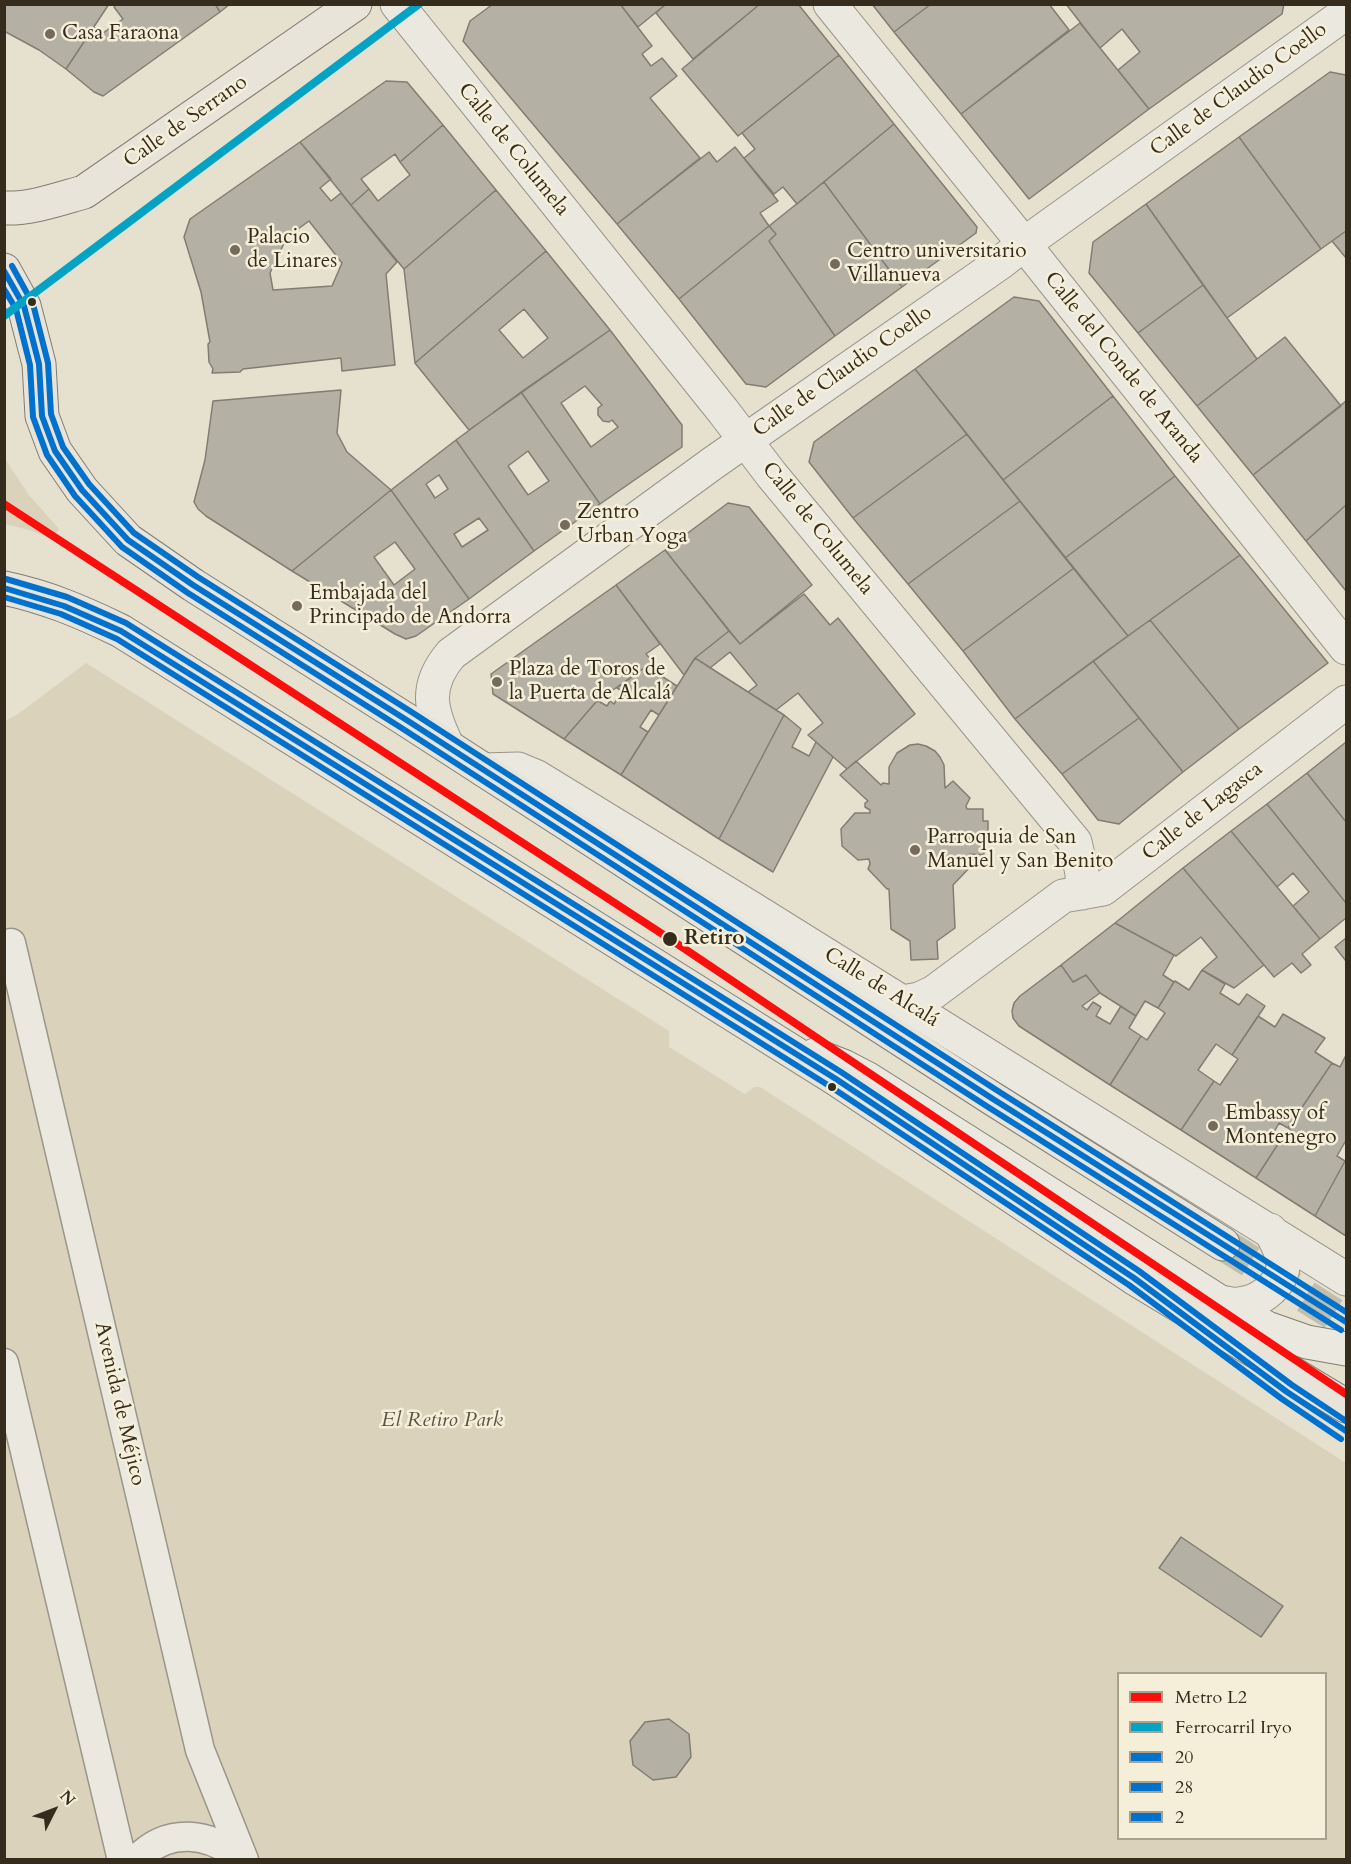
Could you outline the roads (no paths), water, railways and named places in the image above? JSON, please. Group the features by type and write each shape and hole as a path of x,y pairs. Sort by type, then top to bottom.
{"main road":[{"name":"Calle de Serrano","path":"4,208 42,204 84,192 355,4"},
{"name":"Calle de Alcalá","path":"4,270 24,306 39,364 42,416 55,451 82,490 128,540 193,585 447,746 983,1093 1223,1244"},
{"path":"4,588 61,603 121,631 836,1079 1134,1278 1347,1406"},
{"path":"1134,1278 1287,1392 1347,1431"}],"street":[{"name":"Calle de Columela","path":"397,4 771,474 1075,842 1082,873 1082,893"},
{"name":"Calle del Conde de Aranda","path":"830,4 1347,648"},
{"path":"1340,4 1347,13"},
{"name":"Calle de Claudio Coello","path":"447,746 437,724 432,697 435,678 441,665 451,654 745,440 1000,263 1347,13"},
{"name":"Calle de Lagasca","path":"903,1002 919,999 934,992 1063,896 1103,889 1347,702"},
{"name":"Calle de Alcalá","path":"484,770 518,770 537,777 1347,1279"},
{"name":"Avenida de Méjico","path":"11,943 200,1750 244,1860"},
{"path":"784,1048 819,1056 868,1079 1220,1302 1267,1328 1307,1342 1347,1349"},
{"path":"1220,1302 1238,1305 1255,1301 1276,1284 1283,1264 1281,1250 1270,1230"},
{"path":"4,1363 122,1860"},
{"path":"136,1860 159,1843 177,1838 195,1837 214,1840 244,1860"}],"tunnel":[{"path":"1223,1244 1346,1322"}],"metro line":[{"name":"L2","path":"4,504 673,941 1346,1394"}],"rail line":[{"name":"Iryo","path":"4,316 419,4"}],"place":[{"name":"Casa Faraona","path":"50,34"},
{"name":"Palacio de Linares","path":"235,250"},
{"name":"Centro universitario Villanueva","path":"835,264"},
{"name":"Zentro Urban Yoga","path":"565,525"},
{"name":"Embajada del Principado de Andorra","path":"297,606"},
{"name":"Plaza de Toros de la Puerta de Alcalá","path":"497,682"},
{"name":"Parroquia de San Manuel y San Benito","path":"915,850"},
{"name":"Retiro","path":"670,939"},
{"name":"Embassy of Montenegro","path":"1213,1126"}],"park label":[{"name":"El Retiro Park","path":"442,1421"}]}
